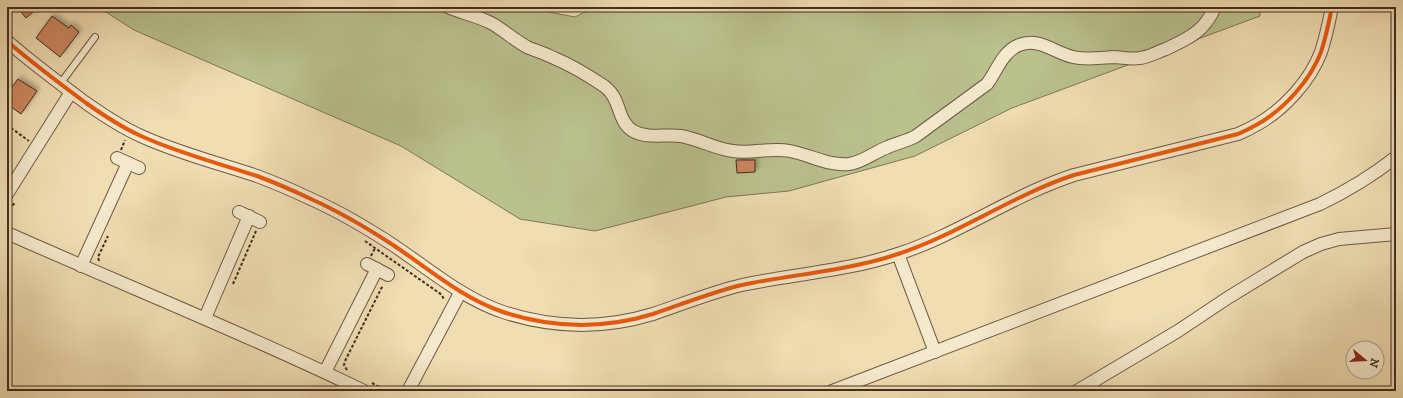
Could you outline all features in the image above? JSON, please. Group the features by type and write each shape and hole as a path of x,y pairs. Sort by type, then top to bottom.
{"street":[{"path":"448,7 485,20 500,28 521,43 564,62 605,87 614,97 624,122 634,131 648,135 684,136 722,149 733,151 790,151 823,162 842,164 860,161 887,147 907,141 916,136 987,84 1008,52 1019,45 1032,42 1081,59 1114,57 1139,58 1187,40 1196,34 1210,17 1214,7"},
{"path":"7,41 31,62 71,92 103,114 142,136 174,150 265,179 314,200 340,213 391,244 460,293 502,312 528,319 569,325 601,324 631,320 700,297 741,286 840,268 898,254 946,234 1040,187 1058,180 1238,134 1257,125 1283,105 1297,91 1321,52 1332,7"},
{"path":"11,198 33,143 71,92"},
{"path":"832,391 1320,204 1357,186 1396,157"},
{"path":"81,266 128,163"},
{"path":"205,318 244,214 260,222"},
{"path":"7,233 205,318 325,372 366,386"},
{"path":"1077,391 1178,331 1303,252 1339,239 1396,234"},
{"path":"898,254 936,352"},
{"path":"325,372 377,269"},
{"path":"408,391 460,293"}],"lane":[{"path":"60,84 95,37"}],"path":[{"path":"7,126 33,143"},
{"path":"125,140 128,163"},
{"path":"24,147 33,143"},
{"path":"7,214 11,198"},
{"path":"232,286 260,222"},
{"path":"100,262 98,259 110,231"},
{"path":"364,241 442,295 444,298 443,303"},
{"path":"348,372 345,369 345,361 377,269 375,248"},
{"path":"366,386 387,391"}],"green space":[{"path":"98,7 522,7 575,17 595,7 1260,7 1260,16 1012,108 915,156 789,191 726,197 595,231 520,219 401,146 134,30"}],"building":[{"path":"17,7 39,7 26,18"},
{"path":"52,16 69,28 71,25 79,32 60,57 36,38"},
{"path":"18,79 37,91 21,114 7,104 7,94"},
{"path":"736,160 755,160 755,172 737,173"}],"cycle path":[{"path":"7,41 86,103 126,129 169,148 264,179 322,204 373,232 446,282 488,306 503,312 540,321 578,325 634,319 742,285 879,260 921,246 1051,183 1074,175 1238,134 1268,118 1303,84 1321,52 1332,7"}]}
